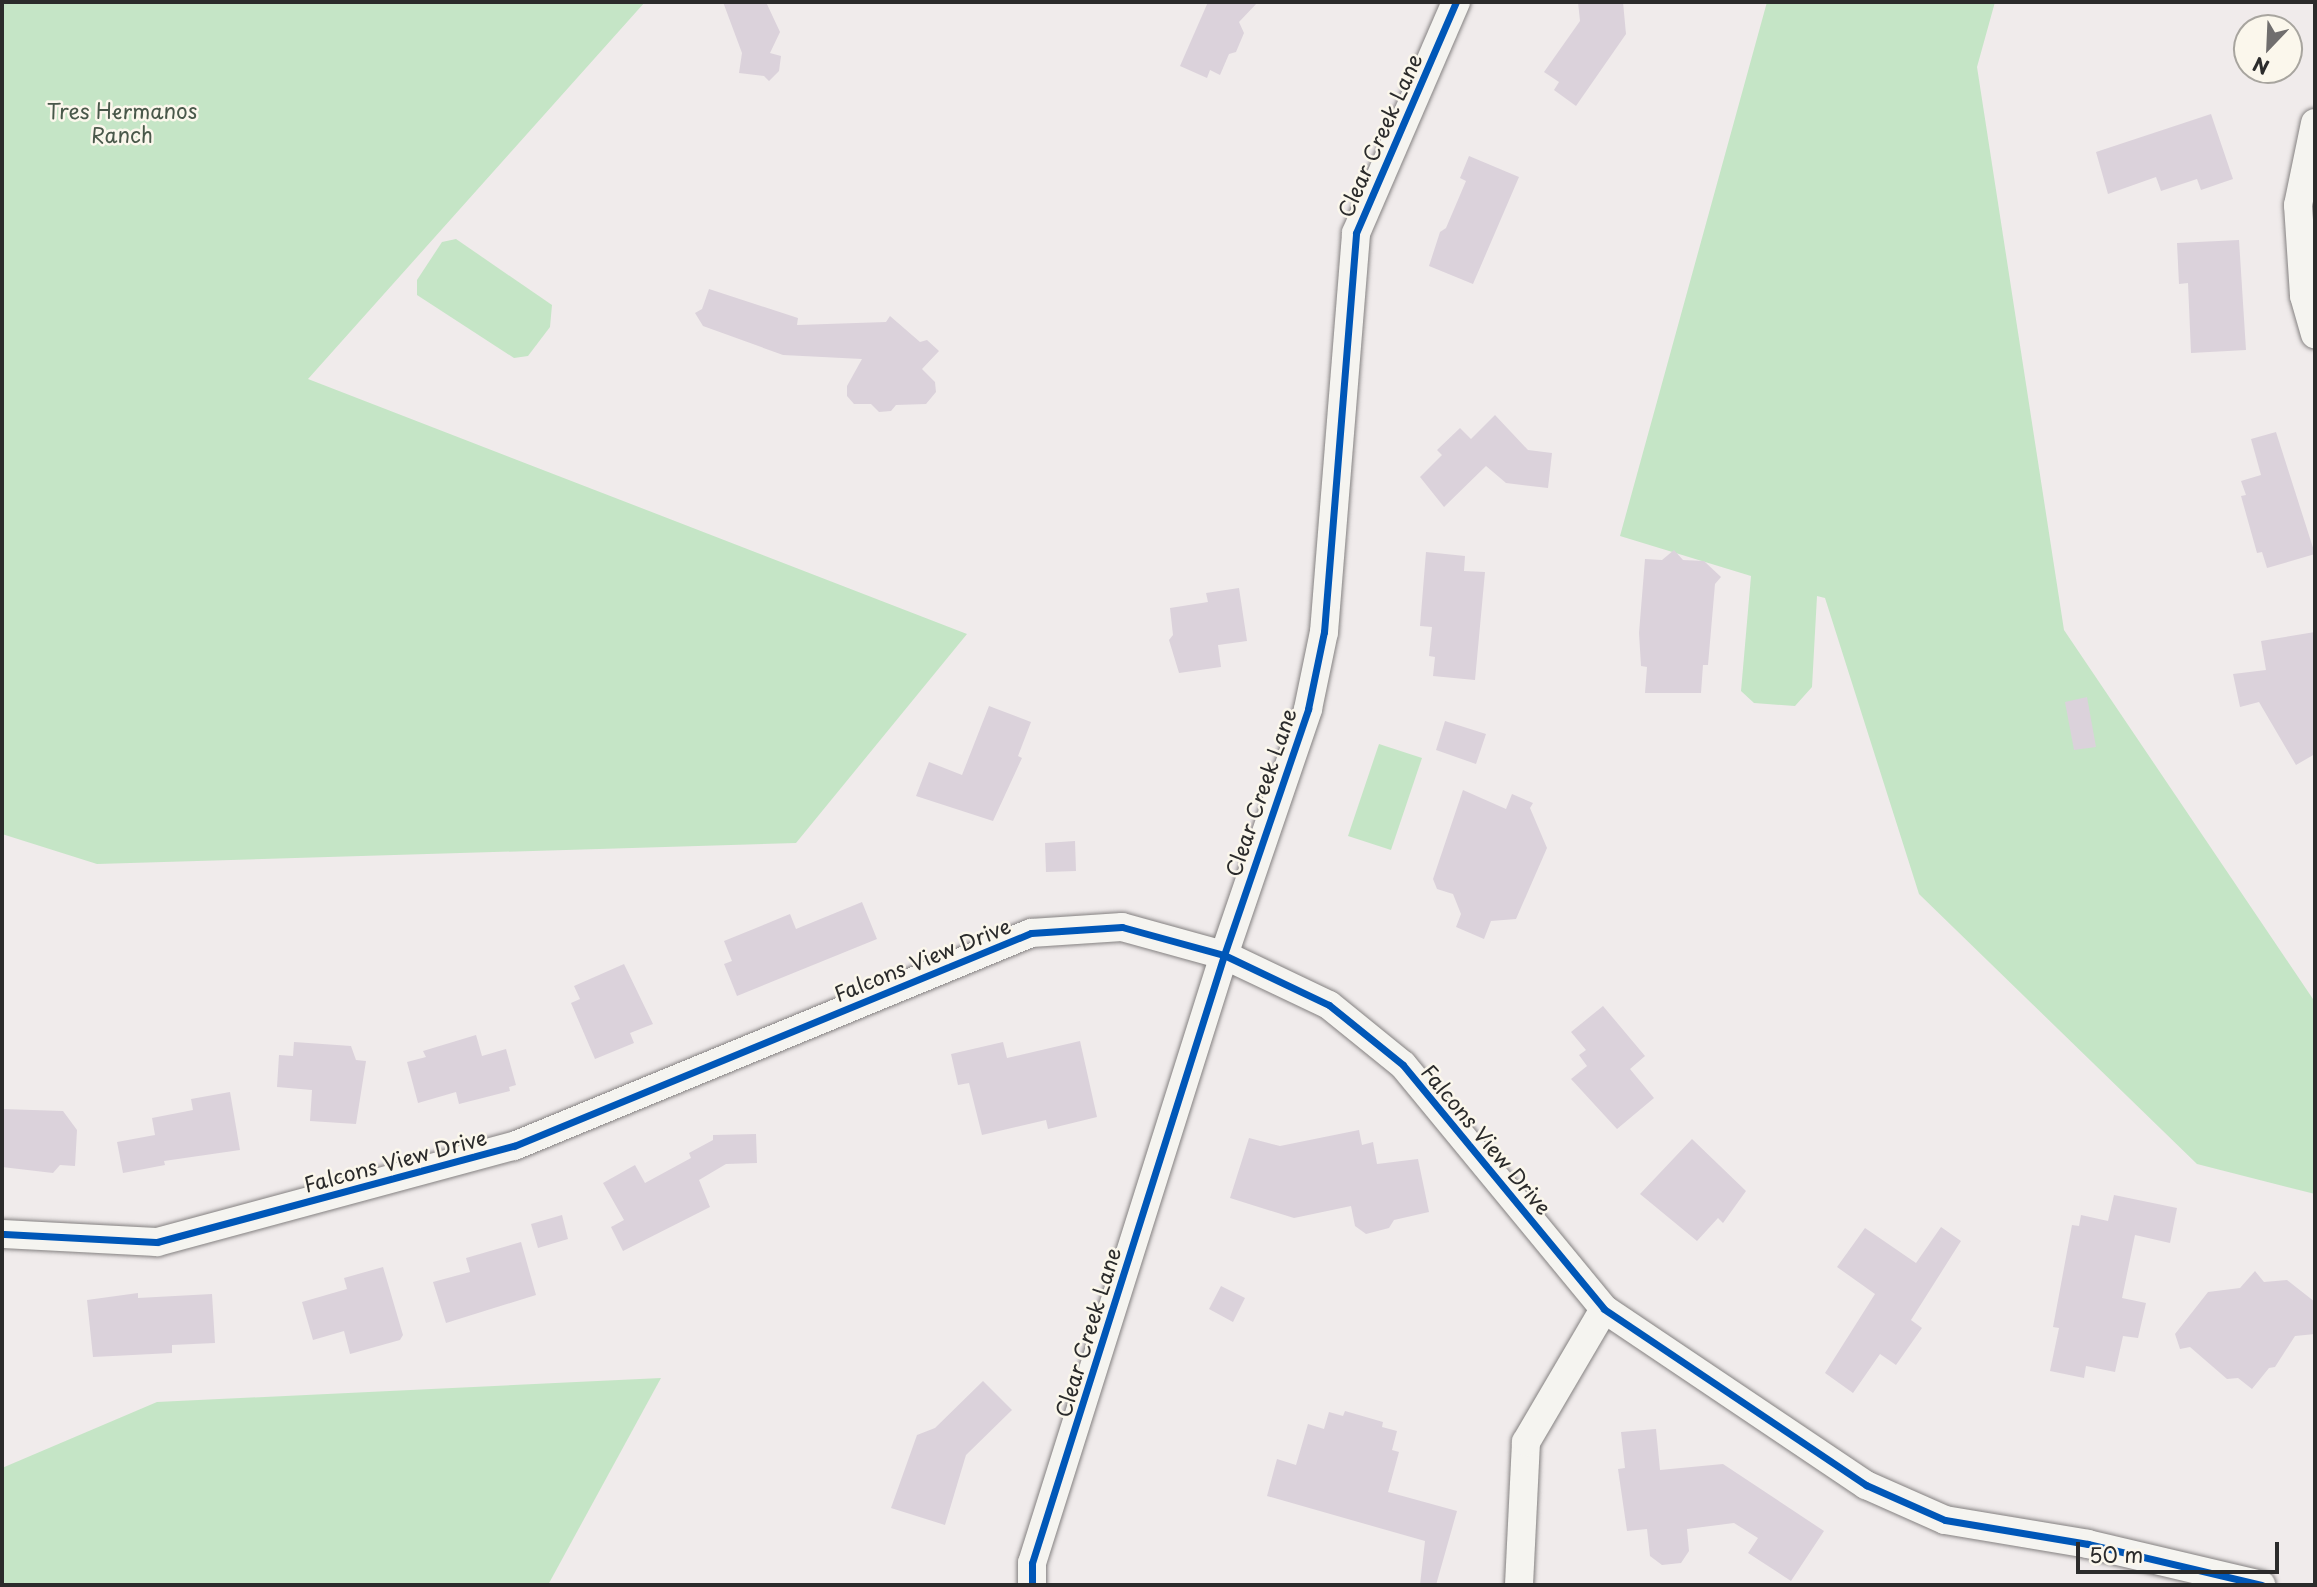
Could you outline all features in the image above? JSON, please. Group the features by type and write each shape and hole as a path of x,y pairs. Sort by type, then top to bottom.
{"street":[{"name":"Clear Creek Lane","path":"1032,1585 1032,1563 1224,955 1308,709 1324,632 1356,233 1457,2"},
{"path":"2315,123 2298,205 2304,296 2315,334"},
{"name":"Falcons View Drive","path":"2,1234 157,1242 514,1146 1031,933 1122,926 1224,955 1329,1005 1403,1065 1604,1309 1866,1485 1945,1520 2088,1544 2261,1585"},
{"path":"1519,1585 1526,1442 1604,1309"}],"green space":[{"name":"Tres Hermanos Ranch","path":"2,2 645,2 308,379 967,634 796,843 97,864 2,834"},
{"path":"1767,2 1995,2 1977,67 2064,630 2315,1002 2315,1194 2197,1164 1919,894 1825,598 1817,596 1812,687 1795,706 1754,703 1741,691 1751,576 1620,536"},
{"path":"456,239 552,305 550,327 528,356 514,358 417,295 417,280 442,242"},
{"path":"1379,744 1422,758 1391,850 1348,836"},
{"path":"661,1378 548,1585 2,1585 2,1468 157,1402"}],"building":[{"path":"723,2 766,2 780,32 770,53 781,56 779,71 769,81 764,76 739,73 742,53"},
{"path":"1208,2 1258,2 1239,22 1244,33 1236,52 1229,54 1220,75 1210,70 1207,78 1180,66"},
{"path":"1578,2 1623,2 1626,34 1576,106 1554,90 1559,82 1544,72 1580,21"},
{"path":"2211,114 2233,179 2201,190 2197,179 2161,191 2156,177 2108,194 2096,152"},
{"path":"1469,156 1519,177 1473,284 1429,266 1440,232 1446,228 1466,181 1460,178"},
{"path":"2239,240 2246,350 2191,353 2188,283 2179,284 2177,243"},
{"path":"709,289 798,318 797,325 886,322 890,316 920,342 927,340 939,351 922,369 935,382 936,392 926,404 896,405 891,411 879,412 871,404 854,404 847,396 847,386 862,359 783,355 703,326 695,313 702,309"},
{"path":"1495,415 1528,450 1552,453 1548,488 1506,483 1486,466 1444,507 1420,477 1442,455 1437,450 1460,428 1471,439"},
{"path":"2276,432 2315,554 2267,568 2262,552 2257,553 2241,496 2246,495 2241,481 2261,475 2251,439"},
{"path":"1674,550 1683,560 1704,561 1721,577 1715,584 1708,665 1703,665 1701,693 1645,693 1647,667 1641,666 1639,633 1645,559 1662,560"},
{"path":"1426,552 1465,556 1464,571 1485,572 1475,680 1433,676 1435,657 1429,656 1432,627 1420,626"},
{"path":"1239,588 1247,641 1218,645 1221,667 1179,673 1169,640 1173,635 1170,608 1208,602 1206,593"},
{"path":"2315,632 2315,754 2296,765 2259,702 2240,707 2233,674 2266,670 2261,641"},
{"path":"2087,697 2096,747 2074,750 2065,702"},
{"path":"989,706 1031,722 1018,756 1022,758 993,821 916,796 929,762 962,775"},
{"path":"1445,721 1486,734 1476,764 1436,750"},
{"path":"1463,790 1506,809 1512,794 1533,803 1530,808 1547,848 1516,919 1491,921 1484,939 1456,927 1461,914 1453,894 1437,889 1433,879"},
{"path":"1075,841 1076,871 1046,872 1045,843"},
{"path":"862,902 877,939 737,996 724,964 732,961 724,941 790,914 796,929"},
{"path":"624,964 653,1024 630,1033 634,1043 595,1059 571,1003 580,999 574,986"},
{"path":"1603,1006 1645,1056 1630,1069 1654,1098 1617,1129 1571,1079 1587,1066 1579,1055 1586,1050 1571,1032"},
{"path":"476,1035 482,1056 506,1049 516,1085 509,1087 510,1091 459,1104 456,1092 418,1103 407,1062 426,1057 423,1051"},
{"path":"1080,1041 1097,1117 1048,1129 1046,1120 982,1135 969,1083 958,1085 951,1054 1003,1042 1007,1058"},
{"path":"294,1042 351,1046 356,1060 366,1061 356,1124 310,1121 312,1090 277,1087 279,1055 293,1056"},
{"path":"230,1092 240,1150 164,1161 165,1165 123,1173 117,1142 155,1135 152,1118 193,1110 191,1099"},
{"path":"2,1109 63,1111 77,1130 75,1166 60,1165 53,1173 2,1167"},
{"path":"1359,1130 1362,1145 1373,1142 1377,1164 1418,1159 1429,1212 1394,1220 1389,1228 1366,1234 1355,1226 1351,1206 1294,1218 1230,1198 1249,1138 1280,1146"},
{"path":"756,1134 757,1163 726,1164 699,1180 710,1207 623,1251 611,1227 624,1220 603,1183 635,1165 645,1183 691,1158 689,1153 713,1140 713,1135"},
{"path":"1692,1139 1746,1191 1723,1223 1718,1218 1697,1241 1640,1194"},
{"path":"2114,1195 2177,1208 2170,1243 2135,1235 2122,1298 2146,1303 2138,1338 2123,1336 2115,1372 2086,1366 2084,1378 2050,1371 2059,1328 2053,1327 2072,1225 2079,1226 2081,1215 2108,1221"},
{"path":"562,1215 568,1239 538,1248 531,1224"},
{"path":"1941,1227 1961,1241 1911,1320 1922,1328 1896,1365 1880,1354 1853,1393 1825,1373 1875,1294 1837,1267 1865,1228 1916,1263"},
{"path":"521,1242 536,1295 446,1323 433,1282 470,1272 466,1258"},
{"path":"383,1267 403,1335 400,1340 350,1354 344,1331 313,1340 302,1302 347,1289 344,1278"},
{"path":"2255,1271 2264,1282 2287,1280 2315,1302 2315,1334 2295,1336 2275,1367 2269,1368 2252,1389 2238,1378 2227,1379 2190,1347 2180,1349 2175,1334 2208,1292 2240,1288"},
{"path":"1221,1286 1245,1298 1233,1322 1209,1309"},
{"path":"138,1293 138,1298 212,1294 215,1343 172,1345 172,1353 93,1357 87,1300"},
{"path":"983,1381 1012,1410 966,1455 945,1525 891,1508 917,1435 935,1428"},
{"path":"1345,1411 1383,1422 1382,1427 1397,1431 1392,1450 1399,1452 1388,1492 1457,1511 1436,1585 1420,1585 1425,1541 1267,1496 1277,1459 1296,1465 1308,1424 1324,1429 1329,1412 1343,1416"},
{"path":"1656,1429 1660,1470 1723,1464 1824,1531 1791,1581 1748,1553 1758,1538 1734,1523 1687,1529 1689,1551 1681,1563 1662,1565 1650,1556 1647,1529 1627,1531 1618,1469 1625,1468 1621,1432"}],"cycle path":[{"path":"1032,1585 1032,1563 1224,955 1308,709 1324,632 1356,233 1456,2"},
{"path":"2,1234 157,1242 514,1146 1031,933 1122,927 1224,955 1329,1005 1403,1065 1604,1309 1866,1485 1945,1520 2088,1544 2261,1585"}]}
